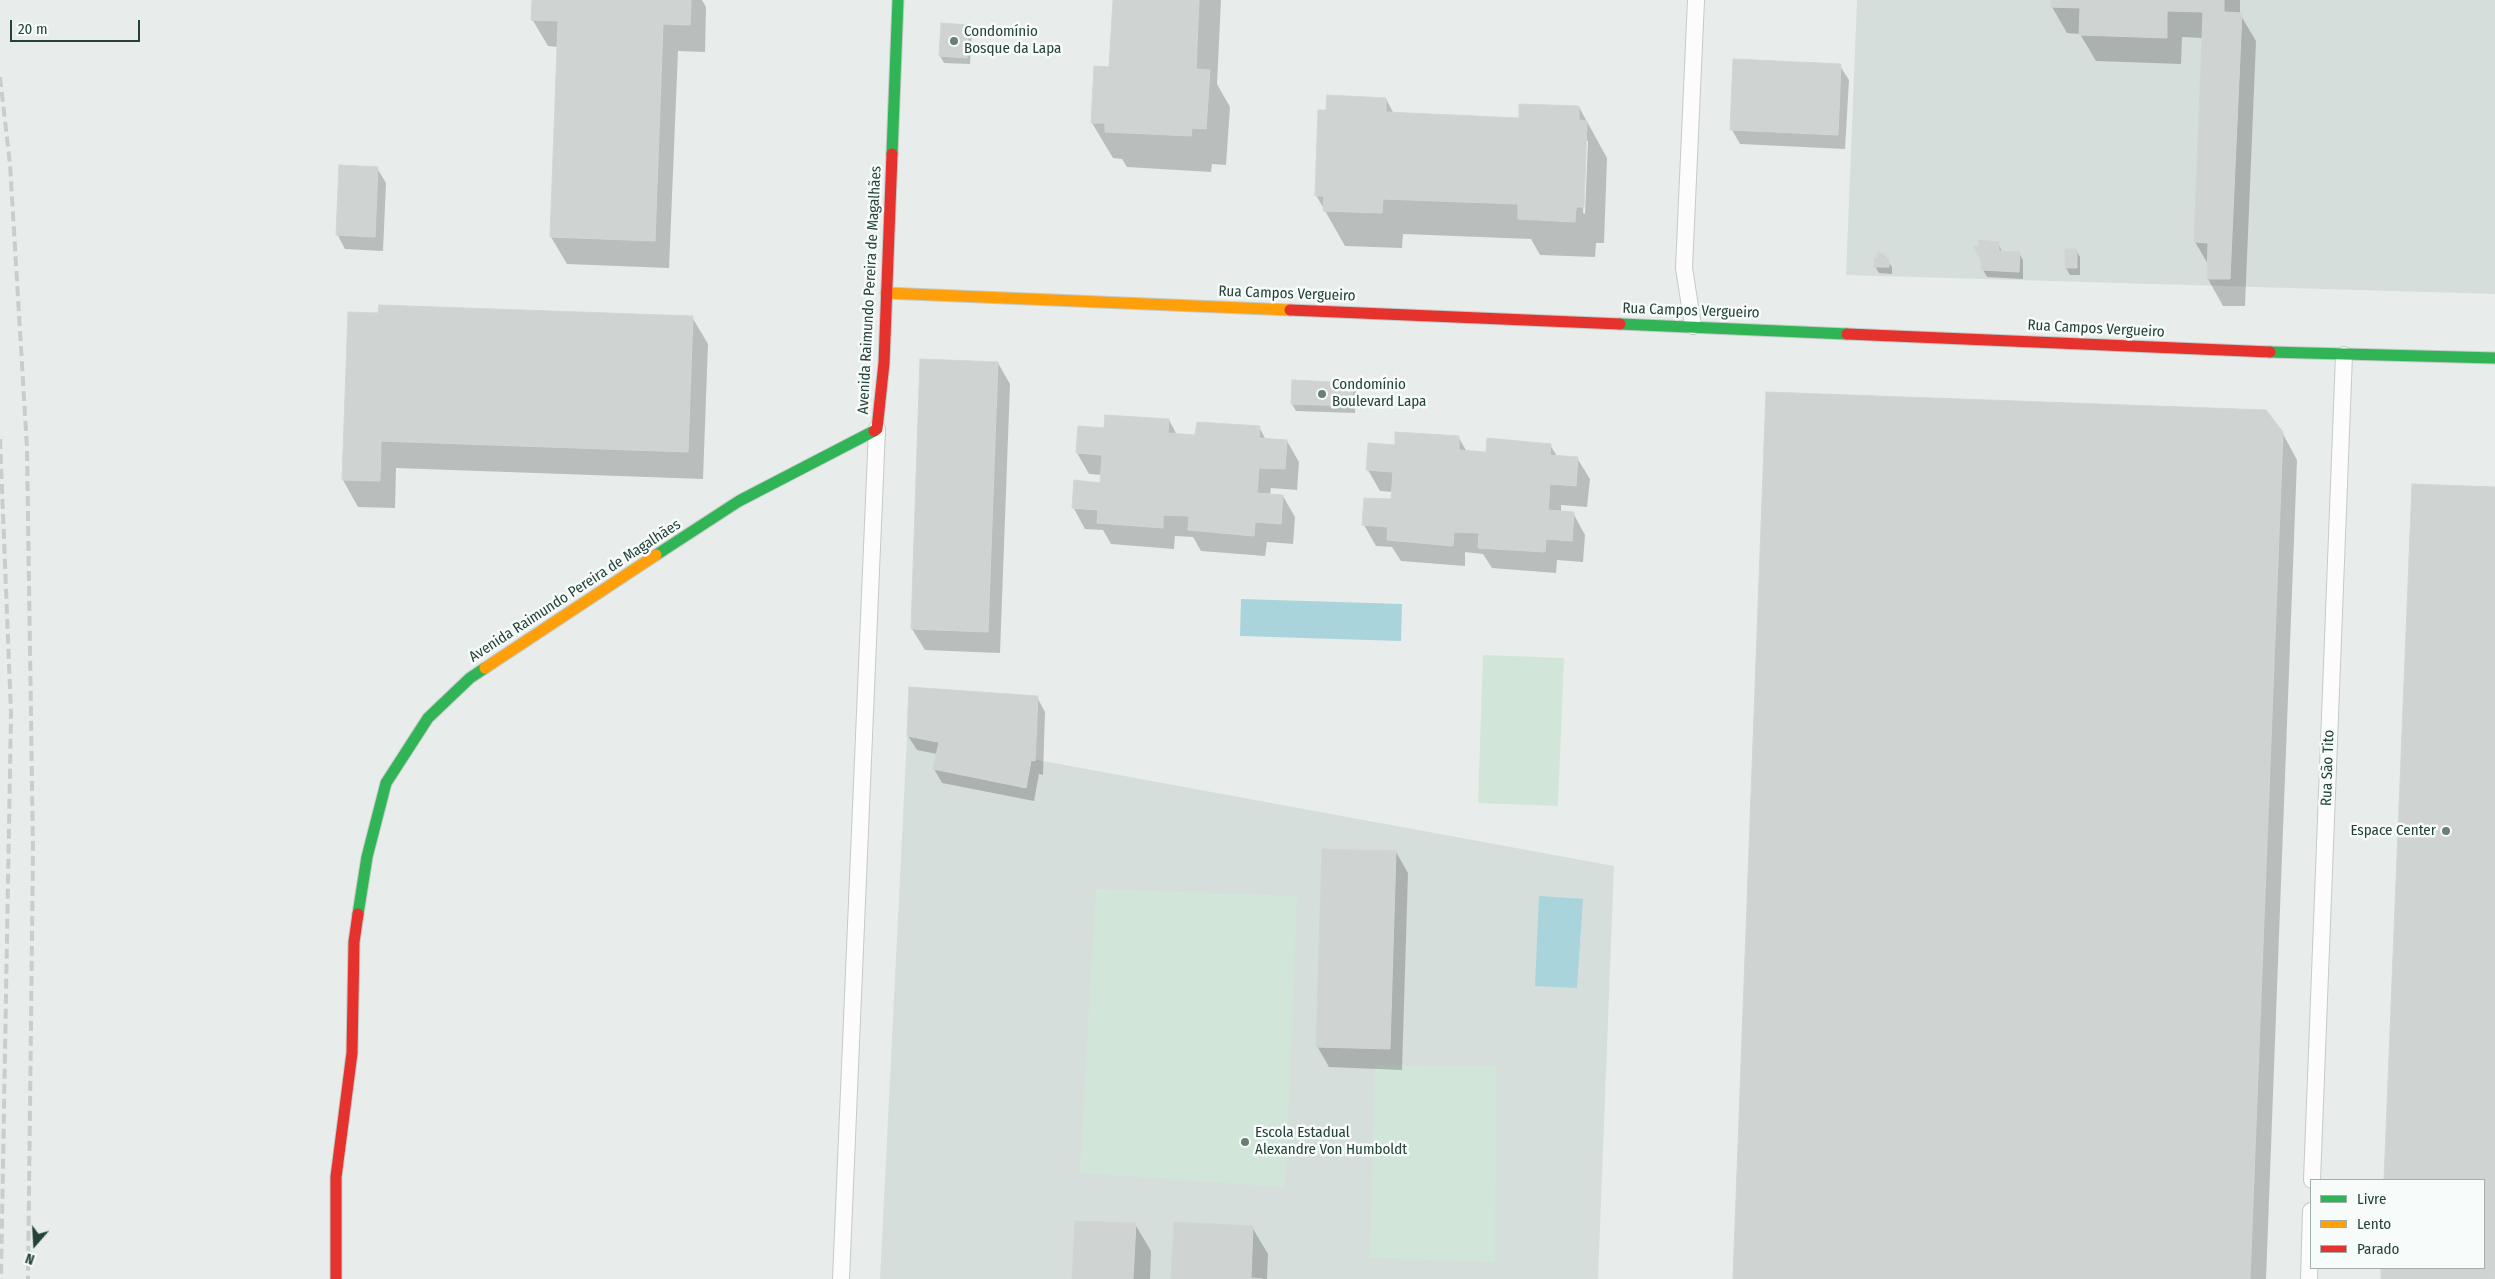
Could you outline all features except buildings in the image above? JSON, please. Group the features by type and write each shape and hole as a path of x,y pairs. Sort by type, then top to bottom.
{"street":[{"name":"Avenida Raimundo Pereira de Magalhães","path":"336,1279 336,1177 352,1053 354,942 367,856 386,783 428,718 470,678 739,501 877,429 884,363 898,0"},
{"name":"Rua Campos Vergueiro","path":"886,293 2344,355 2495,358"}],"lane":[{"path":"1693,326 1684,268 1696,0"},
{"name":"Rua São Tito","path":"2312,1179 2344,355"},
{"path":"841,1279 877,429"},
{"path":"2309,1279 2310,1245"}],"shaded area":[{"path":"1857,0 2495,0 2495,294 1846,275"},
{"name":"Escola Estadual Alexandre Von Humboldt","path":"907,736 1614,866 1598,1279 880,1279"}],"green space":[{"path":"1483,655 1564,658 1558,806 1478,803"},
{"path":"1096,889 1297,896 1285,1187 1080,1173"},
{"path":"1375,1065 1496,1066 1495,1262 1370,1258"}],"water":[{"path":"1241,599 1402,604 1401,641 1240,636"},
{"path":"1539,896 1583,899 1577,988 1535,986"}],"railway":[{"path":"0,77 10,164 27,448 33,851 28,1279"},
{"path":"0,439 11,713 1,1279"}],"traffic: fast":[{"path":"892,154 898,0"},
{"path":"1620,324 1847,334"},
{"path":"2270,352 2495,358"},
{"path":"656,555 739,501 874,431"},
{"path":"358,914 367,857 386,783 428,718 470,678 485,668"}],"traffic: slow":[{"path":"886,293 1290,310"},
{"path":"485,668 656,555"}],"traffic: jam":[{"path":"874,431 877,429 884,363 892,154"},
{"path":"1290,310 1620,324"},
{"path":"1847,334 2270,352"},
{"path":"336,1279 336,1177 352,1053 354,942 358,914"}],"place":[{"name":"Condomínio Bosque da Lapa","path":"954,41"},
{"name":"Condomínio Boulevard Lapa","path":"1322,394"},
{"name":"Espace Center","path":"2446,831"},
{"name":"Escola Estadual Alexandre Von Humboldt","path":"1245,1142"}]}
